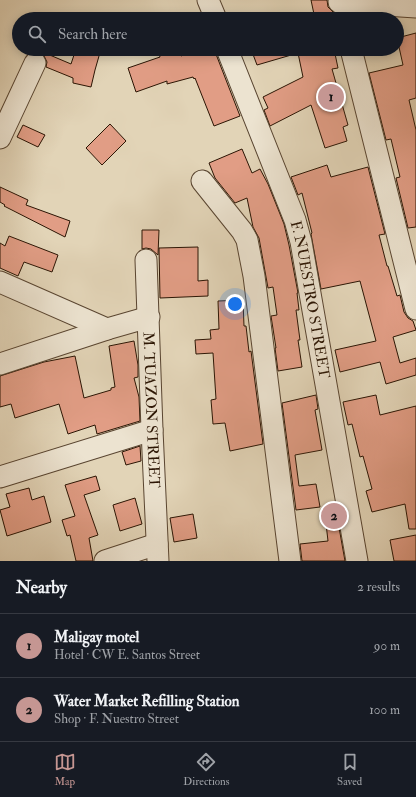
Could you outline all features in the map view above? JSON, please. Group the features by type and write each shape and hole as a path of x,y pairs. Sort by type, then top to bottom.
{"street":[{"path":"208,0 213,12"},
{"path":"340,7 416,7"},
{"name":"F. NUESTRO STREET","path":"230,56 294,220 300,242 357,561"},
{"path":"353,56 415,298"},
{"path":"0,138 35,63"},
{"path":"202,180 242,231 247,240 254,276 290,561"},
{"name":"M. TUAZON STREET","path":"146,260 158,552"},
{"path":"0,282 107,329"},
{"path":"0,364 148,317"},
{"path":"0,477 152,430"},
{"path":"105,561 158,552"}],"building":[{"path":"311,0 327,0 328,7 333,12 314,12"},
{"path":"416,33 416,98 409,100 416,130 416,227 408,228 396,178 400,177 391,139 386,140 369,73 403,65 401,56 404,56 404,36"},
{"path":"44,56 52,56 71,64 74,56 99,56 91,87 73,83 73,78 46,67 47,62"},
{"path":"217,56 240,116 214,126 195,78 194,79 193,77 167,84 167,81 136,92 128,68 160,57"},
{"path":"254,56 288,56 257,65"},
{"path":"299,56 335,56 338,68 332,69 348,125 343,127 347,141 325,148 311,105 270,126 264,110 268,108 263,97 303,77"},
{"path":"110,124 126,141 102,165 86,148"},
{"path":"23,125 45,135 38,147 17,137"},
{"path":"242,149 252,173 260,169 268,184 284,224 298,293 299,310 296,310 302,367 278,371 271,316 277,315 273,287 268,288 259,238 253,227 247,198 235,203 215,178 209,163"},
{"path":"327,165 331,177 368,167 385,234 379,235 387,266 397,296 400,295 404,312 408,318 413,321 416,330 393,337 400,363 416,358 416,375 386,384 380,362 340,372 335,350 376,341 360,281 321,289 312,233 302,193 298,195 291,177"},
{"path":"0,187 28,200 26,205 70,221 65,237 4,206 5,205 0,202"},
{"path":"142,230 159,230 158,255 151,249 142,249"},
{"path":"9,236 58,255 52,272 24,262 18,276 0,268 0,243 5,246"},
{"path":"198,247 198,281 208,280 208,296 160,298 159,248"},
{"path":"243,300 244,326 246,326 249,352 251,351 263,444 230,451 225,423 213,424 211,400 216,399 213,353 196,354 195,340 211,339 210,330 219,329 218,301"},
{"path":"134,341 138,365 138,377 134,378 139,397 140,421 97,434 95,425 68,434 59,404 15,418 11,404 0,407 0,376 44,362 75,356 84,398 111,390 111,388 115,387 109,346"},
{"path":"316,395 318,409 315,410 322,450 295,455 299,486 316,484 320,507 296,510 282,403"},
{"path":"376,395 380,415 416,406 416,529 409,529 405,504 372,512 366,491 372,489 363,456 360,457 352,424 348,425 343,402"},
{"path":"140,446 141,461 126,465 122,452"},
{"path":"96,476 100,490 84,495 98,535 89,538 93,561 76,561 70,535 67,536 62,520 75,516 65,485"},
{"path":"29,488 32,500 44,496 51,522 7,536 0,510 10,507 6,494"},
{"path":"135,498 142,524 120,531 113,505"},
{"path":"335,505 345,561 302,561 300,544 328,541 324,506"},
{"path":"193,514 197,538 174,542 170,518"},
{"path":"416,535 416,561 394,561 390,540"}],"place":[{"name":"Maligay motel","path":"331,97"},
{"name":"Water Market Refilling Station","path":"334,516"}]}
